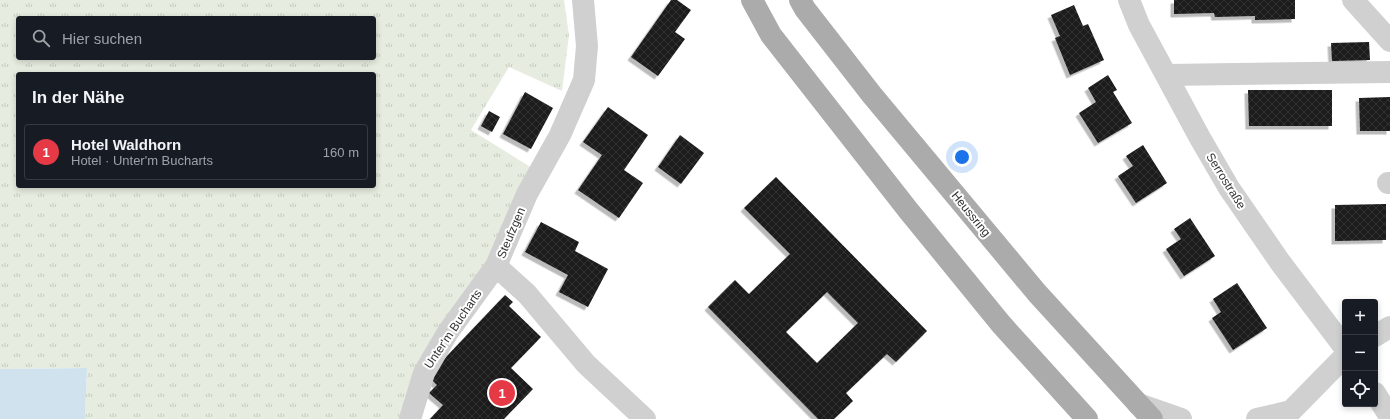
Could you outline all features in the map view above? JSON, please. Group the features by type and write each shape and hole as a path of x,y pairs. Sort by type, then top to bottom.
{"main road":[{"path":"752,0 771,35 908,210 1001,324 1087,419"},
{"name":"Heussring","path":"800,0 805,9 872,95 1037,293 1145,412"}],"street":[{"name":"Steufzgen","path":"583,0 587,46 584,80 560,135 527,194 496,266 527,294 586,364 645,419"},
{"name":"Serrostraße","path":"1129,0 1139,25 1200,138 1229,188 1280,262 1342,344"},
{"path":"1353,0 1390,41"},
{"path":"1166,75 1390,72"},
{"name":"Unter'm Bucharts","path":"410,419 424,373 448,332 496,266"},
{"path":"1377,335 1390,327"},
{"path":"1256,419 1288,416 1342,359"},
{"path":"1378,398 1390,417"},
{"path":"1145,412 1181,419"}],"green space":[{"path":"0,0 564,0 569,35 562,91 509,67 471,130 532,168 491,261 407,419 85,419 87,368 0,369"}],"water":[{"path":"87,368 85,419 0,419 0,369"}],"building":[{"path":"671,0 677,0 691,10 675,32 685,39 658,76 631,57"},
{"path":"1174,0 1295,0 1295,19 1255,20 1255,16 1215,17 1214,13 1174,14"},
{"path":"1074,5 1083,26 1088,24 1104,60 1070,75 1055,38 1060,36 1051,15"},
{"path":"1369,42 1370,60 1332,61 1331,43"},
{"path":"1108,75 1117,90 1113,92 1132,123 1098,143 1079,113 1096,102 1088,88"},
{"path":"1248,90 1332,90 1332,126 1249,126"},
{"path":"525,92 553,108 531,149 503,134"},
{"path":"1390,97 1390,131 1360,131 1359,98"},
{"path":"608,107 648,135 624,170 643,183 619,218 578,190 602,155 583,142"},
{"path":"489,111 500,117 492,132 481,126"},
{"path":"680,135 704,153 681,184 658,167"},
{"path":"1143,145 1167,183 1136,203 1118,176 1133,166 1126,156"},
{"path":"776,177 927,331 896,362 887,354 846,393 853,401 834,419 818,419 708,307 735,280 749,294 790,254 744,208","holes":["827,292 858,323 817,363 786,332"]},
{"path":"1386,204 1386,240 1335,241 1335,205"},
{"path":"1190,218 1215,256 1184,276 1166,249 1181,239 1174,229"},
{"path":"541,222 579,242 575,251 608,269 588,307 559,292 568,275 525,252"},
{"path":"1237,283 1267,328 1233,350 1212,318 1221,312 1213,299"},
{"path":"505,295 513,302 509,306 541,337 511,368 533,389 504,419 430,419 443,405 429,393 437,385 428,376"}],"place":[{"name":"Hotel Waldhorn","path":"502,393"}]}
